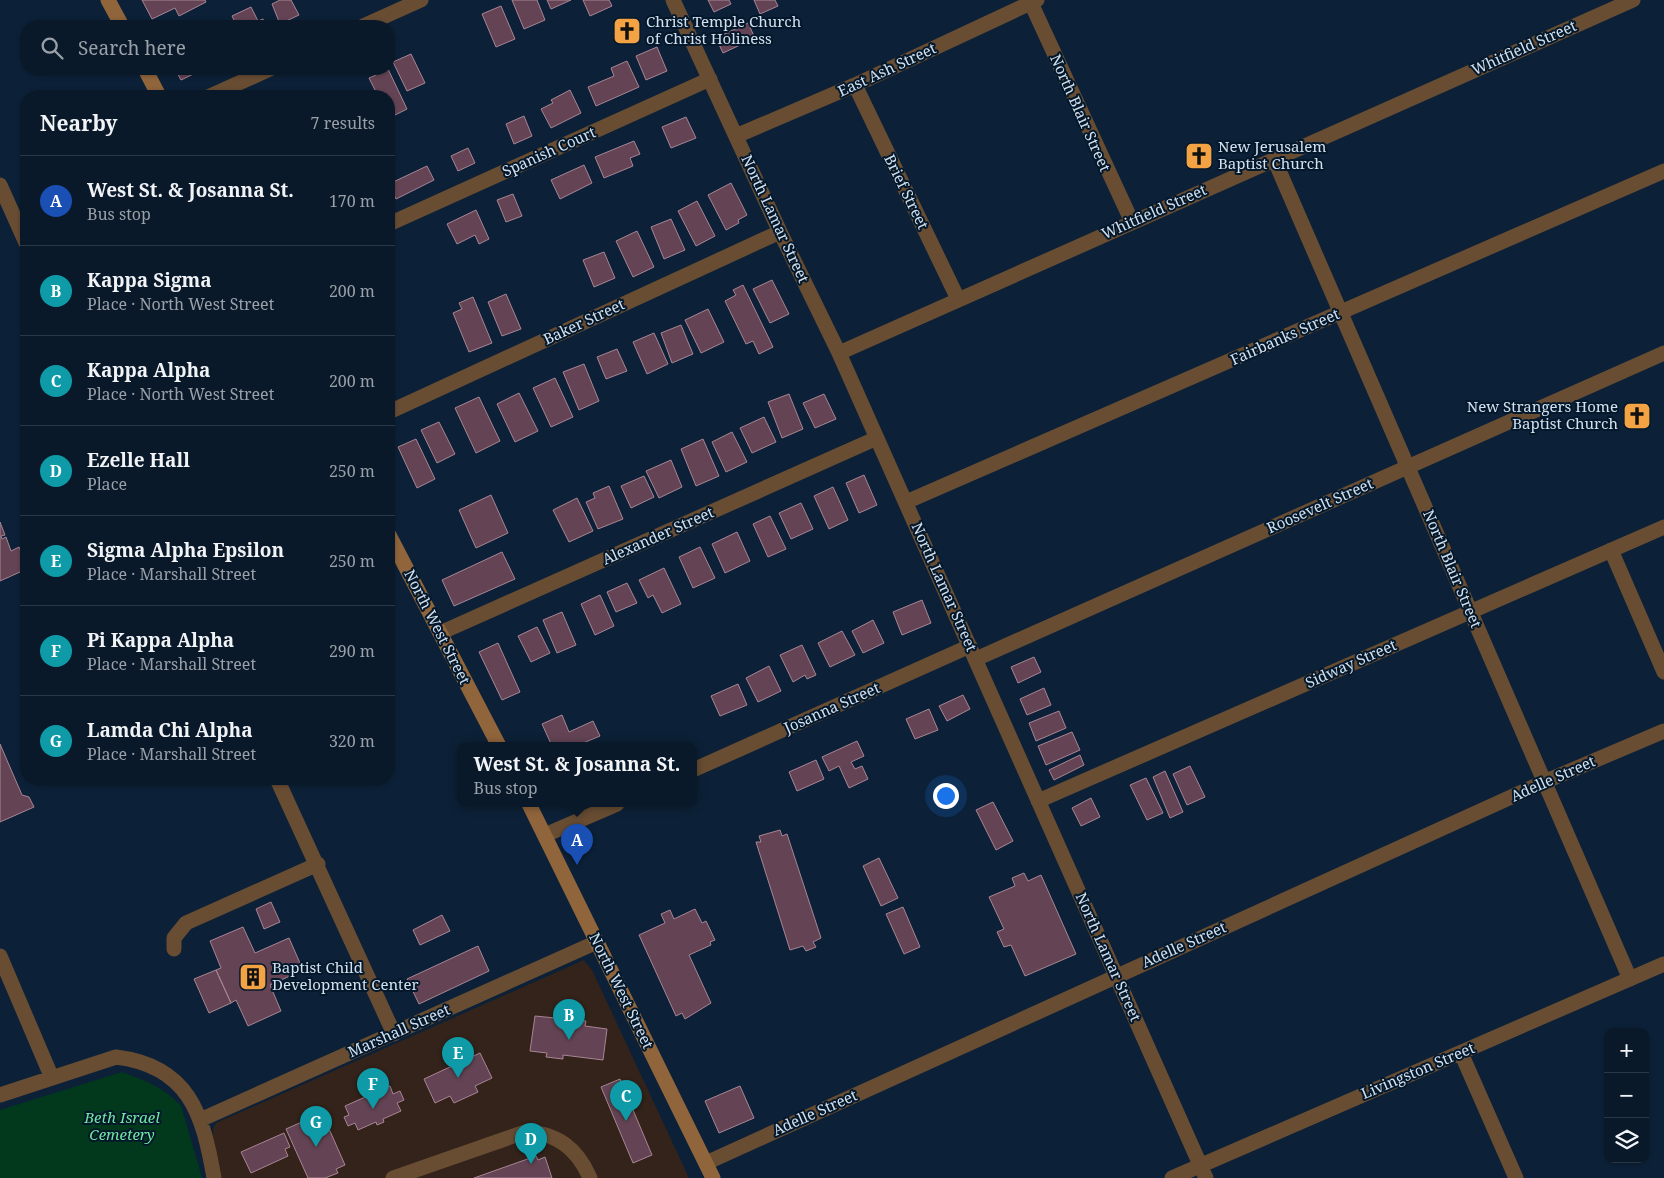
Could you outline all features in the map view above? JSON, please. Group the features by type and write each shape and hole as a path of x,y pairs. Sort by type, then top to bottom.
{"street":[{"path":"108,0 119,20"},
{"path":"372,20 395,5 421,0"},
{"name":"North Lamar Street","path":"673,0 780,232 839,353 1204,1172"},
{"name":"Whitfield Street","path":"839,353 1633,0"},
{"name":"North Blair Street","path":"1034,2 1132,222"},
{"name":"East Ash Street","path":"736,136 855,85 1034,2"},
{"path":"148,75 156,90"},
{"path":"223,90 257,75"},
{"name":"Spanish Court","path":"395,221 710,79"},
{"name":"Brief Street","path":"855,85 958,299"},
{"name":"North Blair Street","path":"1274,159 1630,979"},
{"name":"Fairbanks Street","path":"906,502 1664,171"},
{"path":"0,185 20,230"},
{"name":"Baker Street","path":"395,409 780,232"},
{"name":"Roosevelt Street","path":"973,653 1408,467 1664,353"},
{"name":"Alexander Street","path":"440,633 877,438"},
{"name":"Sidway Street","path":"1038,801 1664,527"},
{"name":"North West Street","path":"395,547 497,742"},
{"path":"1611,550 1664,672"},
{"name":"Josanna Street","path":"697,768 973,653"},
{"name":"Adelle Street","path":"706,1163 1544,782 1664,731"},
{"path":"280,785 318,864 394,1034"},
{"name":"North West Street","path":"531,807 713,1178"},
{"path":"545,835 610,807"},
{"path":"174,949 174,938 186,923 318,864"},
{"name":"Marshall Street","path":"200,1120 597,942"},
{"path":"0,956 52,1078"},
{"name":"Livingston Street","path":"1172,1178 1204,1172 1461,1053 1664,964"},
{"path":"1461,1053 1516,1178"},
{"path":"0,1094 116,1057 135,1060 157,1069 185,1090 205,1131 214,1178"},
{"path":"393,1178 525,1132 544,1132 556,1138 574,1153 590,1178"}],"shaded area":[{"path":"584,960 592,970 689,1178 220,1178 213,1137 213,1129 216,1123"}],"green space":[{"name":"Beth Israel Cemetery","path":"122,1072 161,1089 181,1106 202,1178 0,1178 0,1110"}],"building":[{"path":"142,0 205,0 206,2 179,16 175,8 152,19"},
{"path":"280,0 291,0 299,15 288,20 278,20 272,4"},
{"path":"512,0 537,0 545,20 524,29"},
{"path":"547,0 571,0 551,9"},
{"path":"583,0 609,0 612,6 590,16"},
{"path":"708,0 729,0 731,4 714,12"},
{"path":"754,0 775,0 778,6 760,14"},
{"path":"501,6 515,39 496,47 482,14"},
{"path":"251,7 258,20 234,20 232,16"},
{"path":"748,23 755,38 723,53 716,38"},
{"path":"657,47 667,71 646,80 636,56"},
{"path":"411,54 425,83 407,91 395,66 395,61"},
{"path":"627,61 639,87 596,106 588,87 614,76 611,68"},
{"path":"178,75 191,75 181,80"},
{"path":"376,75 391,75 407,109 395,115 395,90 375,90 369,78"},
{"path":"570,90 581,113 551,128 541,109 553,103 551,100"},
{"path":"524,116 532,136 514,144 506,124"},
{"path":"686,117 696,138 671,148 662,127"},
{"path":"634,141 640,154 630,158 633,166 604,178 595,157"},
{"path":"468,148 475,163 458,171 451,156"},
{"path":"584,165 592,183 560,199 551,180"},
{"path":"427,166 434,180 396,199 395,181"},
{"path":"731,183 747,215 738,220 739,223 726,230 708,195"},
{"path":"513,194 522,216 506,222 497,200"},
{"path":"697,201 715,236 696,246 678,211"},
{"path":"476,210 489,239 479,244 475,235 457,244 447,224"},
{"path":"671,219 685,250 664,259 651,227"},
{"path":"637,231 654,267 633,277 616,241"},
{"path":"604,252 615,278 594,287 583,260"},
{"path":"772,280 789,314 770,323 753,289"},
{"path":"743,285 773,347 759,354 753,341 746,344 725,301 736,295 733,290"},
{"path":"506,294 521,329 502,336 488,302"},
{"path":"473,297 492,343 469,352 453,313 462,309 459,303"},
{"path":"708,309 724,342 701,353 685,320"},
{"path":"681,325 693,354 672,363 661,333"},
{"path":"654,333 668,364 647,374 633,342"},
{"path":"617,349 627,371 606,379 597,357"},
{"path":"584,364 599,401 579,410 563,372"},
{"path":"555,378 573,417 551,427 533,388"},
{"path":"519,393 538,431 515,442 497,404"},
{"path":"789,394 803,429 782,438 768,402"},
{"path":"824,394 836,419 815,428 803,403"},
{"path":"479,397 500,441 476,453 455,408"},
{"path":"764,417 776,442 752,453 740,428"},
{"path":"439,422 455,454 437,463 421,430"},
{"path":"732,432 747,462 726,472 712,442"},
{"path":"416,439 435,479 417,488 398,447"},
{"path":"703,439 719,476 696,486 681,449"},
{"path":"671,460 682,487 659,498 646,471"},
{"path":"864,475 877,505 859,513 846,483"},
{"path":"644,476 654,497 631,508 621,486"},
{"path":"609,486 623,519 598,529 586,502 595,498 593,493"},
{"path":"833,487 848,520 829,529 814,496"},
{"path":"491,495 508,533 476,548 459,510"},
{"path":"577,498 593,531 569,542 553,510"},
{"path":"801,503 813,529 791,539 779,513"},
{"path":"770,516 786,549 768,557 753,524"},
{"path":"0,522 5,535 1,536 2,539 6,537 11,551 19,547 20,549 20,572 0,581"},
{"path":"737,532 750,561 725,573 712,544"},
{"path":"700,547 715,578 693,588 679,557"},
{"path":"502,552 515,579 454,606 442,580"},
{"path":"664,568 681,604 662,613 653,595 648,598 639,580"},
{"path":"627,583 637,603 616,612 607,592"},
{"path":"600,595 614,626 595,635 581,604"},
{"path":"922,600 931,623 902,635 893,612"},
{"path":"562,612 576,645 557,653 543,620"},
{"path":"873,620 884,643 863,653 852,631"},
{"path":"537,627 550,653 531,662 518,636"},
{"path":"842,631 855,655 830,667 818,643"},
{"path":"498,643 520,692 502,700 479,652"},
{"path":"802,645 816,675 807,679 805,675 793,682 780,655"},
{"path":"1034,657 1041,672 1018,683 1011,667"},
{"path":"769,666 781,691 758,702 746,678"},
{"path":"738,684 747,705 720,716 711,696"},
{"path":"1044,688 1051,705 1027,715 1020,699"},
{"path":"963,695 970,709 947,721 939,706"},
{"path":"929,709 938,730 915,739 906,719"},
{"path":"1059,711 1066,728 1036,741 1029,723"},
{"path":"562,715 569,732 593,721 600,736 586,742 550,742 542,724"},
{"path":"1072,732 1080,750 1046,765 1038,746"},
{"path":"857,741 864,756 851,762 855,769 862,766 868,779 849,788 839,766 829,771 822,757"},
{"path":"0,744 22,795 29,797 34,807 0,822"},
{"path":"1080,755 1084,765 1054,780 1049,770"},
{"path":"816,760 824,779 797,791 789,772"},
{"path":"1190,766 1205,797 1187,805 1173,774"},
{"path":"1165,771 1183,812 1170,818 1153,777"},
{"path":"1146,778 1163,813 1147,820 1130,785"},
{"path":"1091,798 1100,817 1081,826 1072,808"},
{"path":"993,802 1013,841 996,850 976,810"},
{"path":"780,830 782,836 787,834 821,938 813,942 816,947 806,951 803,946 790,950 756,842 761,842 759,836"},
{"path":"879,858 898,898 881,906 863,866"},
{"path":"1024,873 1028,881 1041,875 1076,954 1025,976 1011,945 1004,947 997,932 1004,929 989,897 1015,886 1012,878"},
{"path":"271,902 280,922 264,929 256,909"},
{"path":"903,907 920,947 904,954 886,914"},
{"path":"695,909 702,923 706,921 715,940 710,942 711,945 689,955 711,1003 685,1019 682,1013 676,1016 639,935 665,923 661,914 670,910 674,919"},
{"path":"442,915 450,931 420,945 413,930"},
{"name":"Baptist Child Development Center","path":"243,927 255,953 289,938 303,970 270,985 281,1011 248,1026 236,1000 231,1003 216,970 221,968 210,941"},
{"path":"478,946 489,971 419,1004 407,979"},
{"path":"216,970 231,1003 209,1013 194,979"},
{"path":"535,1016 586,1021 585,1026 607,1029 603,1060 563,1055 563,1059 546,1057 547,1053 530,1051"},
{"path":"480,1053 492,1078 475,1086 478,1092 454,1103 450,1096 435,1103 424,1079"},
{"path":"620,1079 652,1155 633,1163 601,1087"},
{"path":"390,1086 393,1094 400,1091 404,1100 397,1103 401,1111 383,1119 384,1122 377,1125 376,1122 358,1130 355,1123 348,1126 344,1117 349,1115 345,1106"},
{"path":"740,1086 754,1118 719,1133 705,1101"},
{"path":"322,1113 345,1165 336,1169 338,1173 325,1178 308,1178 286,1129"},
{"path":"284,1133 290,1147 285,1149 288,1156 251,1173 241,1152"},
{"path":"536,1156 538,1160 545,1157 552,1178 474,1178"}],"place":[{"name":"Christ Temple Church of Christ Holiness","path":"627,31"},
{"name":"New Jerusalem Baptist Church","path":"1199,156"},
{"name":"New Strangers Home Baptist Church","path":"1637,416"},
{"name":"West St. & Josanna St.","path":"577,865"},
{"name":"Baptist Child Development Center","path":"253,977"},
{"name":"Kappa Sigma","path":"569,1040"},
{"name":"Sigma Alpha Epsilon","path":"458,1078"},
{"name":"Pi Kappa Alpha","path":"373,1109"},
{"name":"Kappa Alpha","path":"626,1121"},
{"name":"Lamda Chi Alpha","path":"316,1147"},
{"name":"Ezelle Hall","path":"531,1164"}]}
